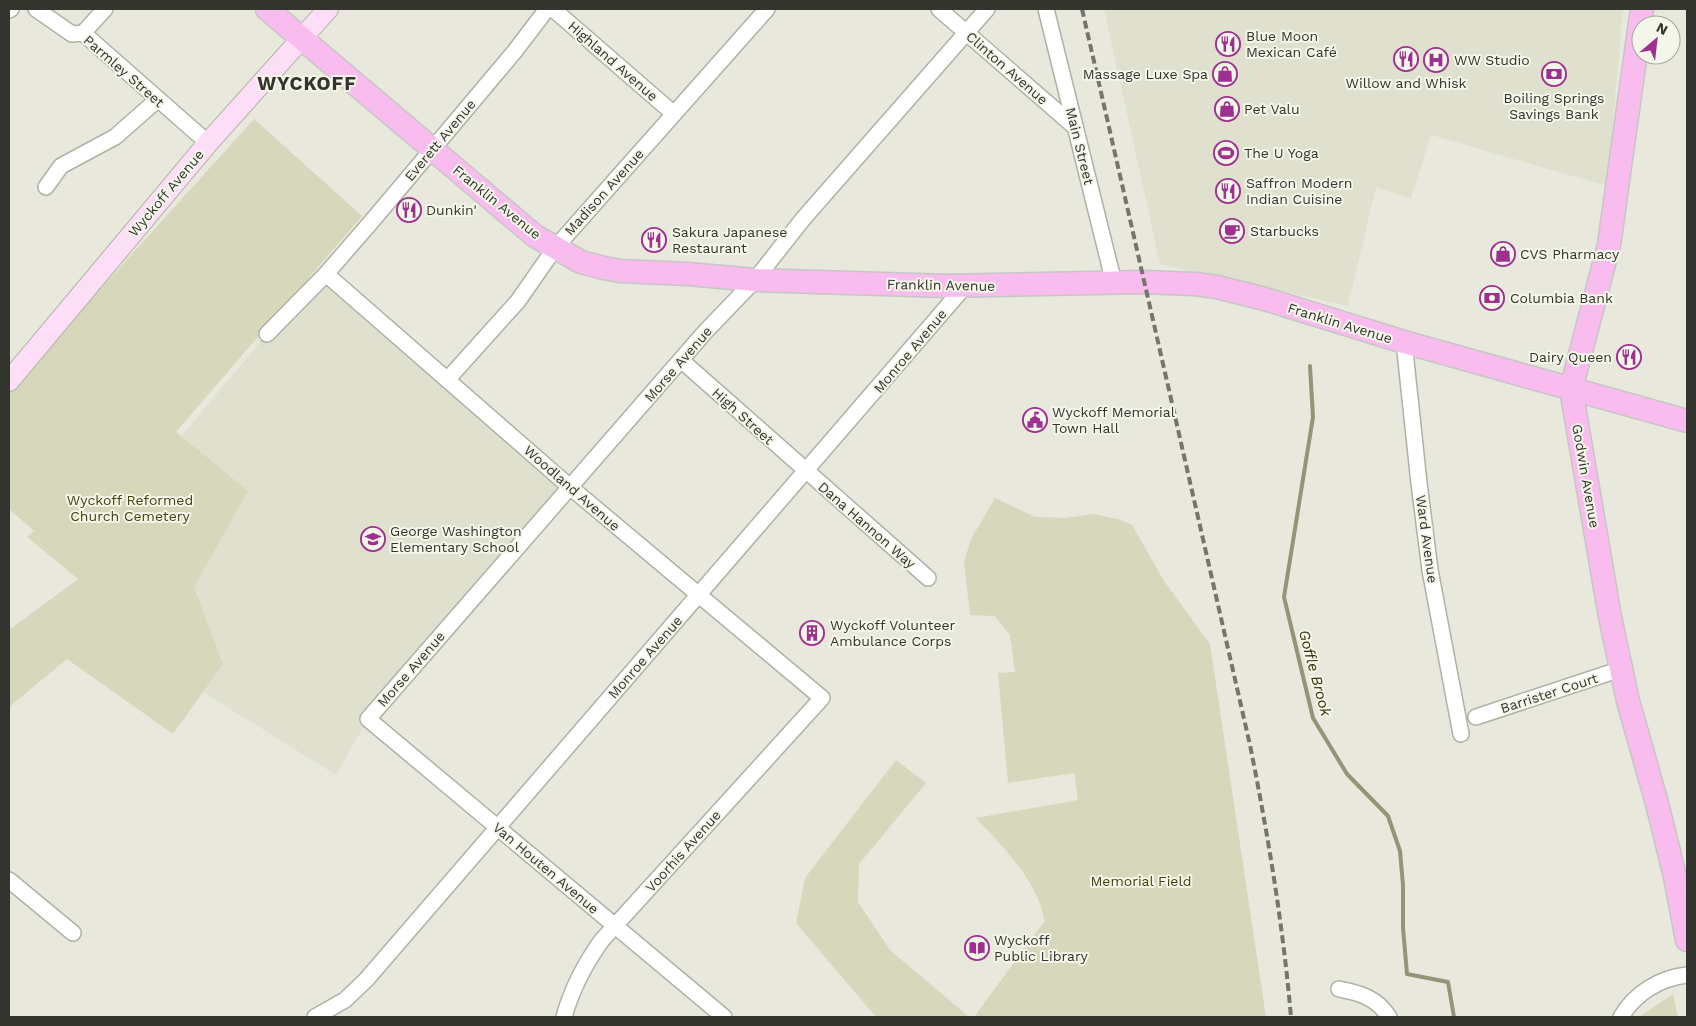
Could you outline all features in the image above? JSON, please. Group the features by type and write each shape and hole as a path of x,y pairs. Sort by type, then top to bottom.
{"main road":[{"name":"Franklin Avenue","path":"267,9 535,236 581,262 620,271 688,274 755,280 965,286 1173,282 1217,287 1265,299 1404,342 1687,421"},
{"name":"Wyckoff Avenue","path":"9,381 208,143 328,9"},
{"name":"Godwin Avenue","path":"1642,9 1623,157 1609,245 1571,389 1610,617 1621,669 1662,825 1687,940"}],"street":[{"name":"Parmley Street","path":"36,9 72,34 83,33 208,143"},
{"path":"83,33 105,9"},
{"name":"Everett Avenue","path":"267,334 326,274 515,51 547,9"},
{"name":"Highland Avenue","path":"553,9 674,114"},
{"name":"Madison Avenue","path":"447,380 518,300 555,248 767,9"},
{"name":"Clinton Avenue","path":"939,9 1075,127"},
{"name":"Morse Avenue","path":"368,719 705,332 755,280 803,220 987,9"},
{"name":"Main Street","path":"1046,9 1114,283"},
{"path":"46,187 61,166 115,137 157,100"},
{"name":"Woodland Avenue","path":"326,274 570,487 822,698"},
{"name":"Monroe Avenue","path":"315,1017 345,1000 366,980 965,286"},
{"name":"Ward Avenue","path":"1404,342 1418,483 1430,570 1461,734"},
{"name":"High Street","path":"681,360 806,471"},
{"name":"Dana Hannon Way","path":"806,471 928,578"},
{"name":"Barrister Court","path":"1476,717 1621,669"},
{"name":"Voorhis Avenue","path":"564,1017 577,978 587,960 602,940 822,698"},
{"name":"Van Houten Avenue","path":"368,719 724,1017"},
{"path":"9,880 73,933"},
{"path":"1621,1017 1634,1000 1647,989 1663,981 1687,975"},
{"path":"1339,989 1359,993 1370,998 1380,1005 1389,1017"}],"shaded area":[{"path":"1104,9 1623,9 1607,186 1431,135 1411,199 1376,187 1348,306 1160,264"},
{"name":"George Washington Elementary School","path":"326,274 570,487 368,719 336,775 203,692 223,664 194,587 247,491 181,437 267,334"}],"green space":[{"name":"Wyckoff Reformed Church Cemetery","path":"254,119 362,216 176,432 248,491 194,587 223,664 173,734 67,659 9,707 9,630 78,579 27,537 34,531 9,509 9,390"},
{"name":"Memorial Field","path":"995,498 1035,517 1065,518 1094,514 1121,520 1132,525 1164,581 1210,644 1266,1017 974,1017 1044,922 1045,924 1041,906 1035,892 1021,869 976,818 1078,800 1074,773 1008,783 998,673 1015,672 1010,635 995,616 970,615 964,562 971,539"},
{"path":"896,760 926,783 859,864 858,902 890,950 969,1017 876,1017 796,923 805,878"},
{"path":"1673,994 1678,1017 1639,1017"}],"waterway":[{"name":"Goffle Brook","path":"1310,366 1313,417 1284,597 1313,718 1347,774 1388,816 1400,851 1407,974 1448,982 1454,1017"}],"railway":[{"path":"1082,9 1250,745 1274,880 1284,948 1291,1017"}],"place":[{"name":"Blue Moon Mexican Café","path":"1228,44"},
{"name":"Willow and Whisk","path":"1406,59"},
{"name":"WW Studio","path":"1436,60"},
{"name":"Massage Luxe Spa","path":"1225,74"},
{"name":"Boiling Springs Savings Bank","path":"1554,74"},
{"name":"Pet Valu","path":"1227,109"},
{"name":"The U Yoga","path":"1226,153"},
{"name":"Saffron Modern Indian Cuisine","path":"1228,191"},
{"name":"Dunkin'","path":"409,210"},
{"name":"Starbucks","path":"1232,231"},
{"name":"Sakura Japanese Restaurant","path":"654,240"},
{"name":"CVS Pharmacy","path":"1503,254"},
{"name":"Columbia Bank","path":"1492,298"},
{"name":"Dairy Queen","path":"1629,357"},
{"name":"Wyckoff Memorial Town Hall","path":"1035,420"},
{"name":"George Washington Elementary School","path":"373,539"},
{"name":"Wyckoff Volunteer Ambulance Corps","path":"812,633"},
{"name":"Wyckoff Public Library","path":"977,948"}],"district":[{"name":"WYCKOFF","path":"307,83"}]}
